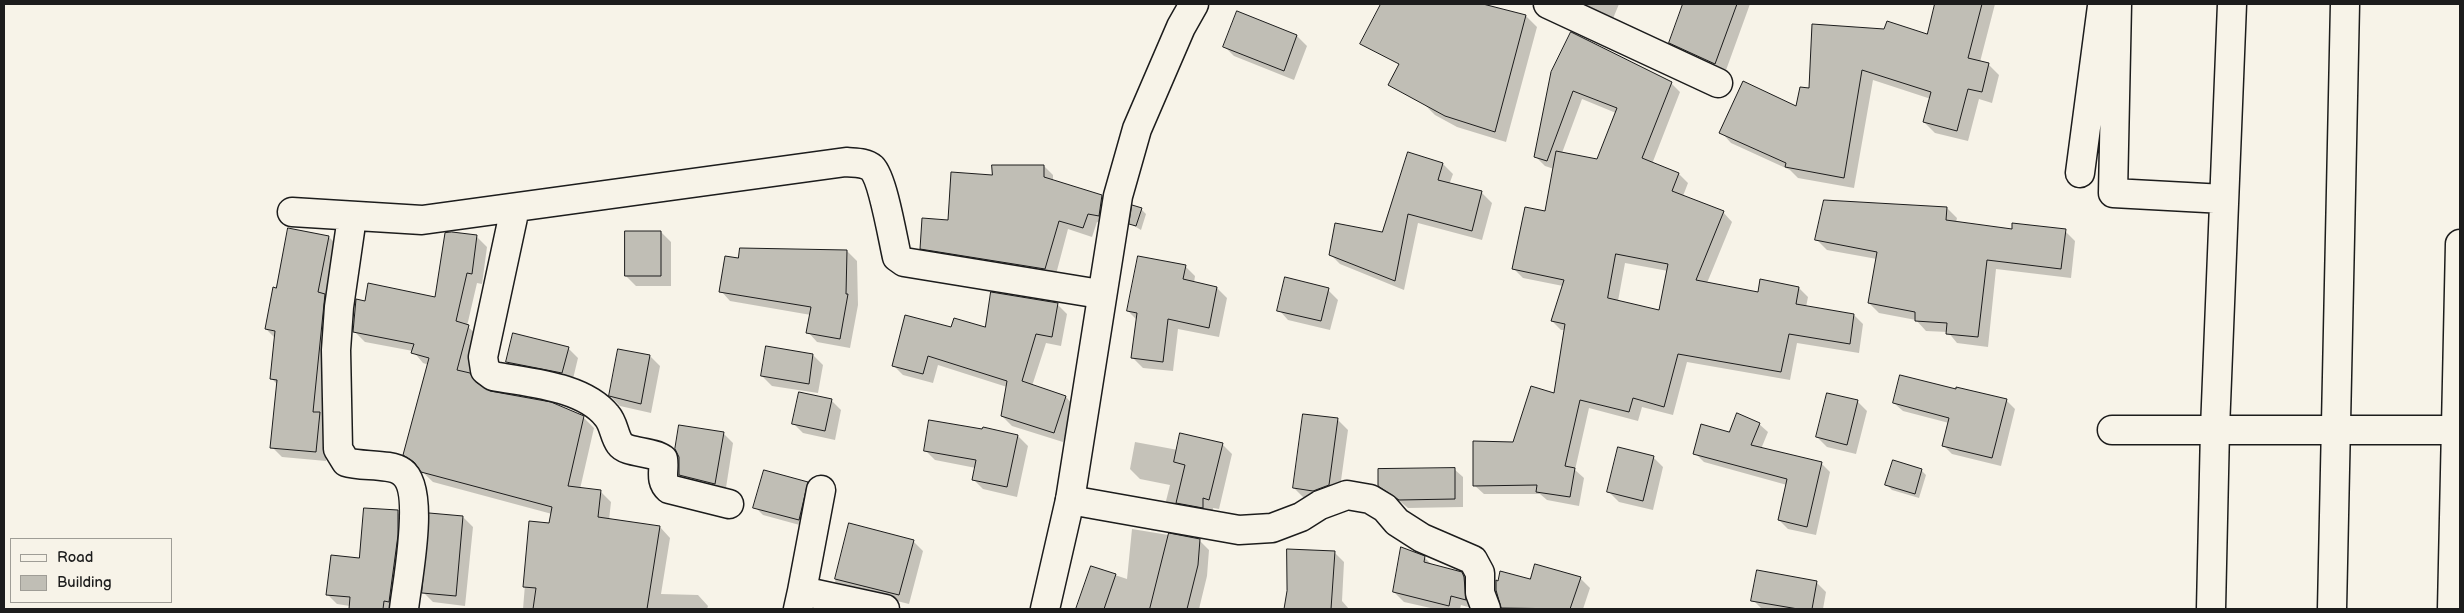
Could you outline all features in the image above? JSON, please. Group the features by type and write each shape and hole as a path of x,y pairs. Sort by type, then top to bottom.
{"street":[{"path":"1045,609 1070,500 1093,356 1100,294 1118,196 1137,129 1181,27 1194,4"},
{"path":"1548,4 1718,83"},
{"path":"2080,173 2102,4"},
{"path":"2117,4 2113,193 2224,199"},
{"path":"2211,609 2215,429 2232,4"},
{"path":"2332,609 2334,429 2346,4"},
{"path":"292,212 422,220 846,162 864,164 872,169 879,181 897,258 904,262 1100,294"},
{"path":"515,208 483,357 485,370 493,376 584,396 598,406 609,418 620,444 626,449 655,454 663,459 662,478 664,485 669,489 729,504"},
{"path":"352,217 339,307 336,350 338,449 346,462 393,468 402,472 409,481 414,497 415,520 404,609"},
{"path":"2452,609 2457,509 2456,430 2460,244"},
{"path":"2112,430 2456,430"},
{"path":"821,490 800,600 885,609"},
{"path":"1070,500 1239,530 1272,528 1301,516 1320,504 1347,495 1370,499 1385,508 1397,522 1422,538 1473,560 1480,573 1480,593 1486,609"}],"building":[{"path":"1381,4 1483,4 1526,15 1495,132 1445,116 1388,85 1399,64 1360,44"},
{"path":"1683,4 1737,4 1715,64 1669,43"},
{"path":"1935,4 1982,4 1968,58 1989,63 1982,92 1968,89 1957,131 1923,122 1931,92 1862,70 1844,178 1785,167 1786,163 1719,133 1743,81 1796,106 1800,87 1809,88 1812,24 1884,29 1887,21 1927,34"},
{"path":"1237,11 1297,35 1284,71 1223,47"},
{"path":"1571,32 1672,82 1642,158 1679,173 1672,191 1724,211 1696,280 1758,292 1760,279 1799,287 1796,304 1854,314 1850,344 1789,334 1781,372 1678,354 1664,407 1633,398 1629,412 1580,400 1565,466 1575,468 1570,497 1536,492 1537,485 1473,486 1473,441 1513,442 1531,386 1554,393 1565,324 1551,321 1564,280 1512,269 1525,207 1545,211 1556,151 1597,159 1617,108 1573,91 1547,161 1534,157 1551,72","holes":["1616,254 1668,264 1659,310 1608,298"]},
{"path":"1408,152 1443,163 1438,180 1482,191 1472,231 1408,214 1395,281 1329,255 1335,223 1382,232"},
{"path":"992,165 1044,165 1044,177 1102,195 1099,216 1088,214 1083,228 1059,221 1045,269 920,249 922,218 948,220 951,172 992,175"},
{"path":"1824,200 1947,207 1946,220 2012,229 2012,223 2066,229 2061,269 1987,260 1978,337 1946,334 1947,323 1915,321 1915,312 1868,303 1877,252 1815,240"},
{"path":"1132,205 1142,208 1136,226 1129,224"},
{"path":"288,228 329,236 318,292 325,294 313,412 320,412 316,452 270,448 277,380 270,379 275,331 265,329 273,287 276,288"},
{"path":"625,231 661,231 661,276 625,276"},
{"path":"445,233 477,235 472,274 467,273 456,321 469,325 457,370 470,373 476,382 490,391 551,402 584,416 568,486 601,490 598,517 660,526 647,609 533,609 536,588 523,587 529,521 549,523 552,507 421,472 414,462 403,455 429,358 411,353 414,344 353,332 356,299 365,301 368,283 435,297"},
{"path":"740,248 847,250 846,294 848,294 840,339 806,333 811,307 719,292 725,256 738,258"},
{"path":"1138,256 1186,265 1183,279 1217,287 1209,328 1168,319 1163,362 1131,358 1137,313 1127,311"},
{"path":"1285,277 1329,288 1321,321 1277,311"},
{"path":"991,292 1058,303 1052,337 1036,334 1022,381 1066,396 1054,433 1001,416 1007,381 928,356 923,374 892,366 905,315 951,327 954,318 985,327"},
{"path":"513,333 569,347 562,373 506,362"},
{"path":"766,346 813,354 809,384 761,376"},
{"path":"618,349 650,355 641,404 609,396"},
{"path":"1900,375 2007,399 1992,458 1942,446 1949,418 1893,403"},
{"path":"799,392 832,399 825,431 792,424"},
{"path":"1827,393 1858,400 1847,445 1816,437"},
{"path":"1737,413 1760,423 1751,445 1822,462 1807,527 1778,520 1787,479 1693,454 1701,424 1729,432"},
{"path":"1303,414 1338,418 1329,485 1313,491 1293,488"},
{"path":"929,420 982,429 983,427 1018,435 1007,487 972,480 976,460 924,451"},
{"path":"679,425 724,432 715,484 679,475 679,457 675,449"},
{"path":"1180,433 1223,443 1209,500 1203,498 1203,508 1176,503 1185,465 1174,462"},
{"path":"1618,447 1654,456 1643,501 1607,492"},
{"path":"1893,460 1922,469 1915,494 1885,485"},
{"path":"1455,468 1455,499 1399,500 1378,486 1378,469"},
{"path":"764,470 808,482 799,520 753,508"},
{"path":"364,508 398,510 398,535 389,602 384,601 383,609 349,609 350,597 326,595 331,555 359,558"},
{"path":"429,513 463,516 456,596 422,593"},
{"path":"849,523 914,540 899,595 835,579"},
{"path":"1169,533 1200,539 1198,565 1187,609 1150,609"},
{"path":"1401,547 1425,556 1424,562 1462,572 1466,600 1451,596 1449,606 1393,592"},
{"path":"1287,549 1335,551 1331,609 1284,609 1287,591"},
{"path":"1535,564 1581,577 1570,609 1501,608 1496,590 1496,580 1498,581 1500,571 1530,579"},
{"path":"1091,566 1116,574 1104,609 1076,609"},
{"path":"1757,570 1817,581 1812,609 1798,609 1751,601"}]}
